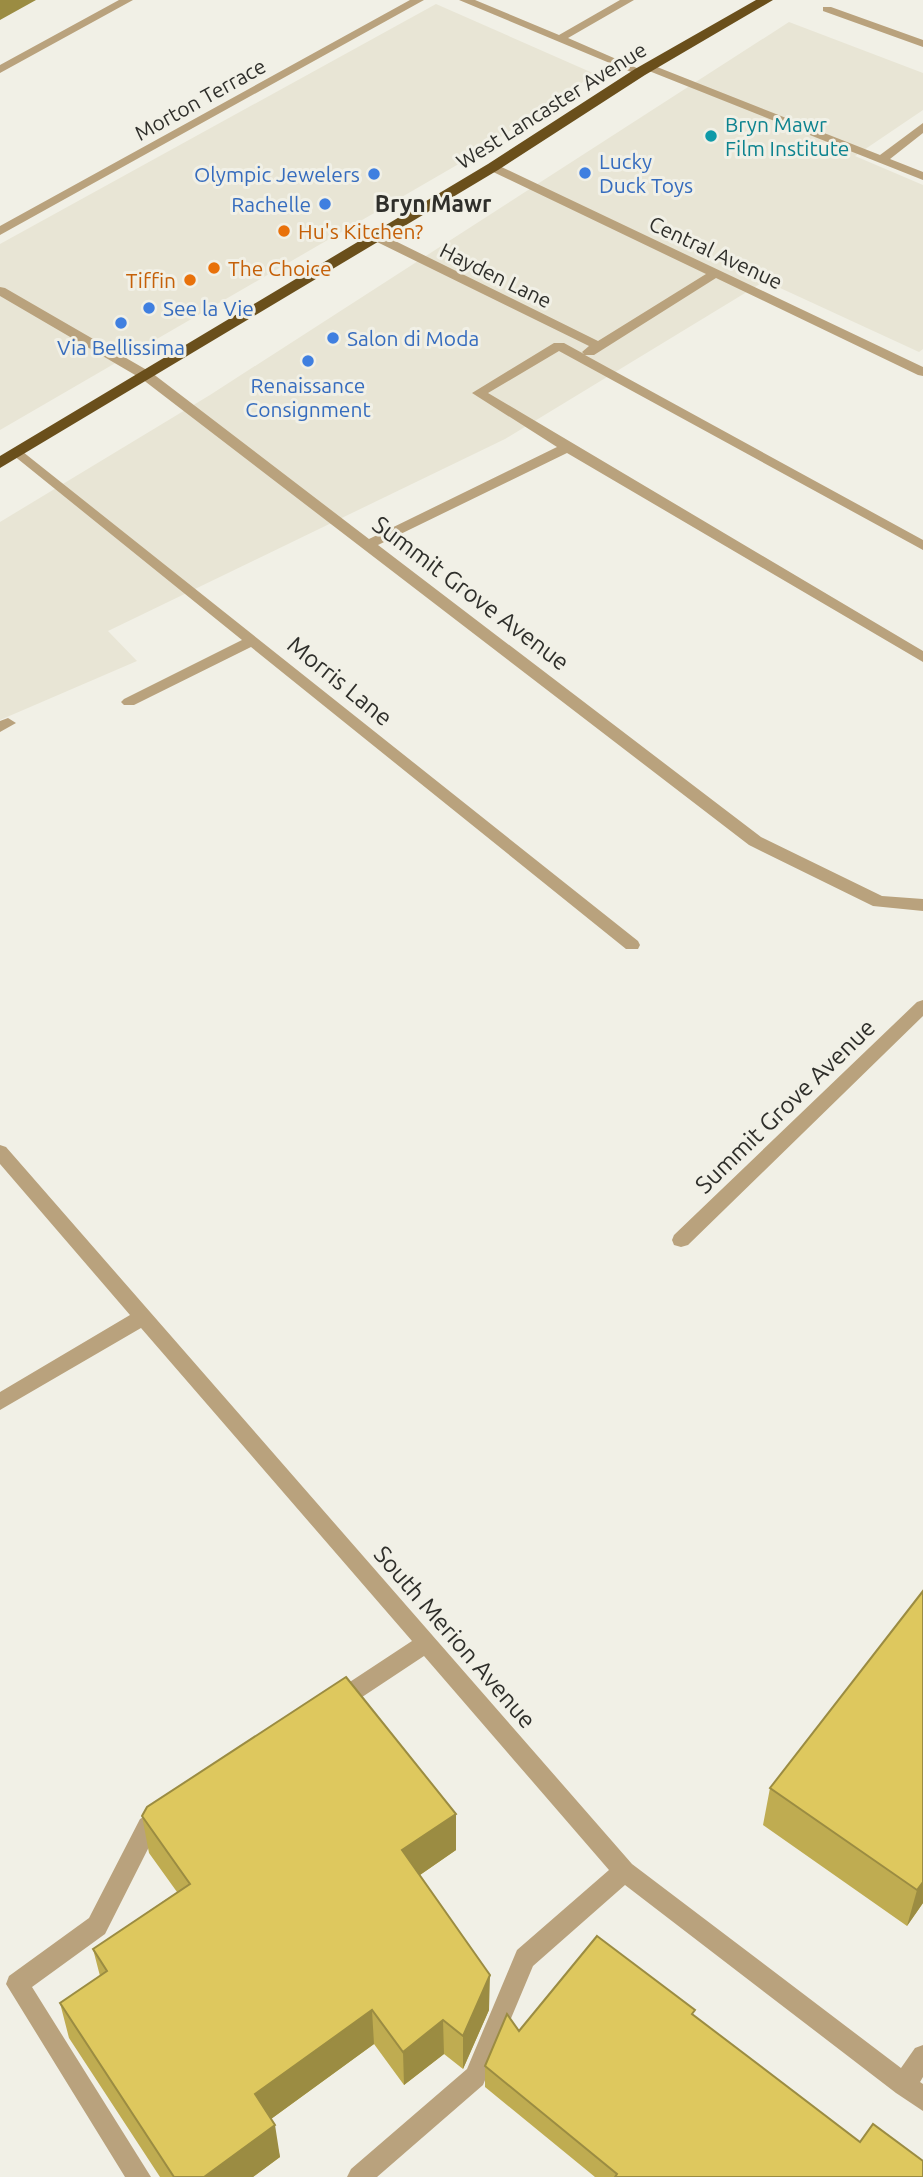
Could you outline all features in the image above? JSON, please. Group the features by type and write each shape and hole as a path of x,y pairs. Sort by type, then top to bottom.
{"highway":[{"name":"West Lancaster Avenue","path":"0,463 493,167 644,69 766,0"}],"street":[{"path":"0,70 127,0"},
{"name":"Morton Terrace","path":"0,231 418,0"},
{"path":"465,0 559,39 923,177"},
{"path":"487,9 504,0"},
{"path":"559,39 628,0"},
{"path":"827,9 923,44"},
{"path":"881,160 923,127"},
{"name":"Central Avenue","path":"493,167 923,372"},
{"name":"Hayden Lane","path":"377,237 598,346"},
{"path":"580,358 716,273"},
{"name":"Summit Grove Avenue","path":"0,291 147,376 755,841 879,902 923,905"},
{"path":"923,546 559,346 478,393 923,657"},
{"path":"368,545 567,447"},
{"name":"Morris Lane","path":"18,452 632,946"},
{"path":"129,702 253,640"},
{"name":"Summit Grove Avenue","path":"681,1240 923,1006"},
{"name":"South Merion Avenue","path":"0,1152 624,1871 923,2099"},
{"path":"0,1402 143,1317"},
{"path":"322,1712 426,1643"},
{"path":"139,2177 17,1984 97,1926 148,1826 183,1803"},
{"path":"359,2177 475,2077 525,1958 624,1871"},
{"path":"904,2085 923,2056"}],"shaded area":[{"path":"436,4 595,74 469,158 0,430 0,244"},
{"path":"789,22 923,73 923,110 855,156 923,185 923,349 919,352 765,281 505,439 108,631 137,661 0,720 0,522 210,395"}],"building":[{"path":"923,1591 923,1882 917,1890 770,1788"},
{"path":"346,1677 456,1814 402,1850 490,1975 463,2036 443,2020 403,2052 372,2010 255,2094 275,2125 204,2177 174,2177 60,2003 107,1971 93,1949 190,1884 142,1816 147,1807"},
{"path":"597,1936 695,2010 692,2014 860,2142 873,2124 923,2161 923,2177 615,2177 617,2174 485,2066 507,2014 519,2031"}],"place":[{"name":"Bryn Mawr Film Institute","path":"711,136"},
{"name":"Lucky Duck Toys","path":"585,173"},
{"name":"Olympic Jewelers","path":"374,174"},
{"name":"Rachelle","path":"325,204"},
{"name":"Hu's Kitchen?","path":"284,231"},
{"name":"The Choice","path":"214,268"},
{"name":"Tiffin","path":"190,280"},
{"name":"See la Vie","path":"149,308"},
{"name":"Via Bellissima","path":"121,323"},
{"name":"Salon di Moda","path":"333,338"},
{"name":"Renaissance Consignment","path":"308,361"}],"district":[{"name":"Bryn Mawr","path":"433,203"}]}
